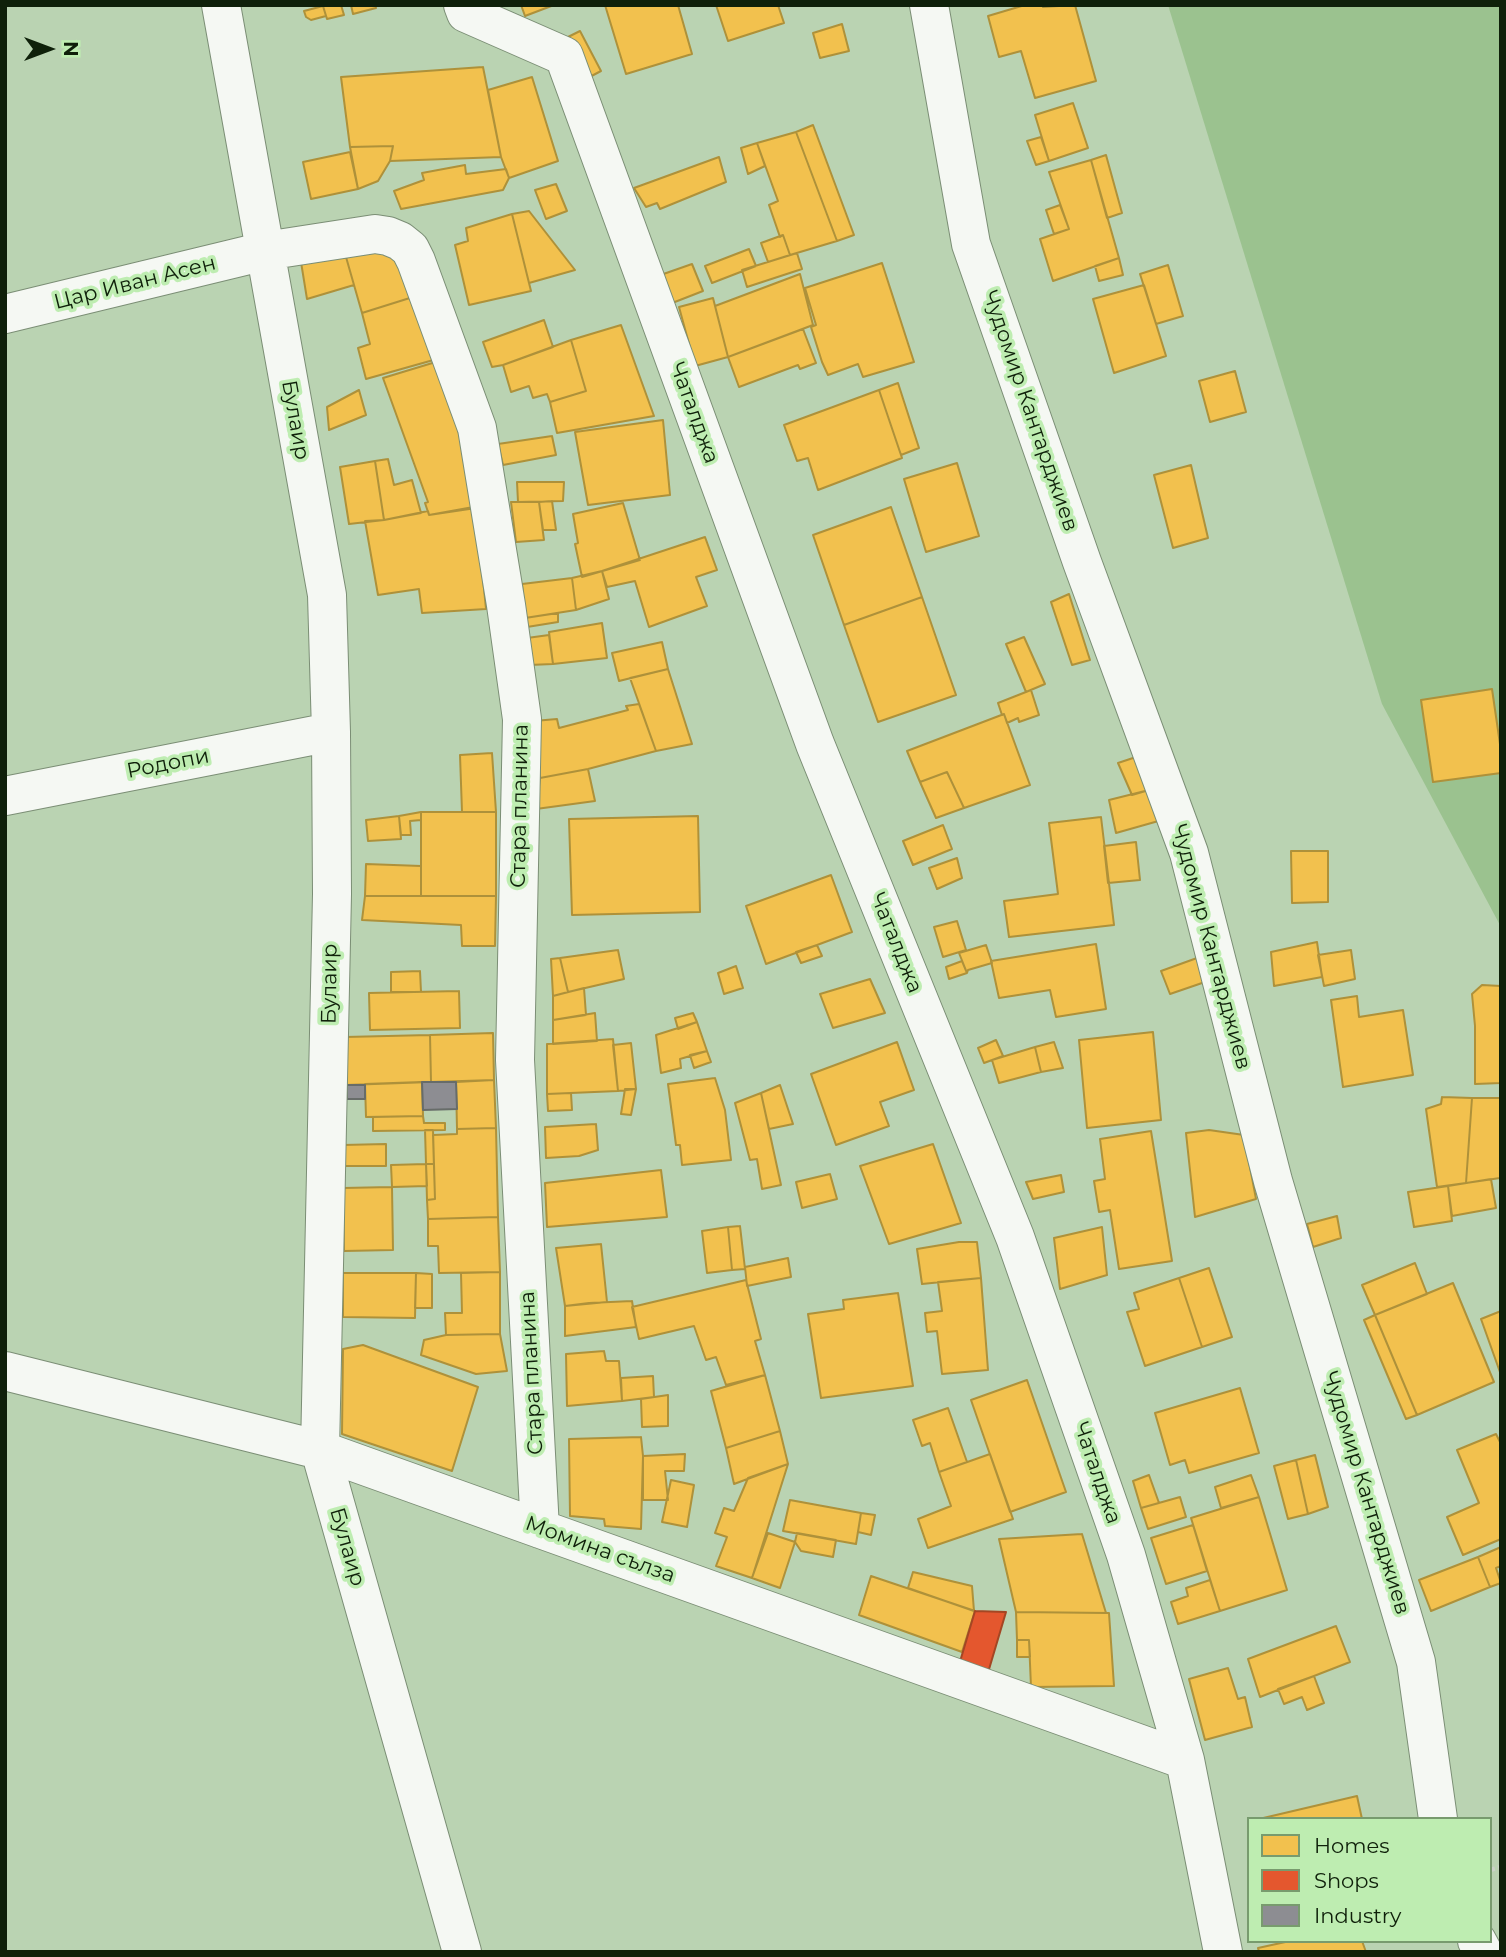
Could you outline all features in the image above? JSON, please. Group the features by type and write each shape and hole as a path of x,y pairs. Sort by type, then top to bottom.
{"street":[{"name":"Булаир","path":"221,5 327,596 331,732 331,908 320,1450 462,1952"},
{"name":"Чаталджа","path":"463,5 466,13 564,56 815,744 1016,1237 1126,1555 1185,1760 1223,1952"},
{"name":"Чудомир Кантарджиев","path":"929,5 971,244 1082,562 1189,853 1273,1181 1416,1661 1438,1817"},
{"name":"Стара планина","path":"264,251 375,234 400,241 410,249 477,428 523,719 515,1060 540,1529"},
{"name":"Цар Иван Асен","path":"5,314 264,251"},
{"name":"Родопи","path":"5,796 331,732"},
{"name":"Момина сълза","path":"5,1371 320,1450 1185,1760"}],"green space":[{"path":"1168,5 1501,5 1501,927 1382,704"}],"building: Homes":[{"path":"341,5 344,15 327,19 323,6"},
{"path":"351,5 375,5 376,8 353,14"},
{"path":"521,5 554,5 525,16"},
{"path":"605,5 678,5 692,54 626,74"},
{"path":"716,5 778,5 784,23 728,41"},
{"path":"1025,5 1075,5 1096,81 1035,98 1021,51 999,57 988,16"},
{"path":"323,6 326,16 311,20 306,17 304,11"},
{"path":"842,24 849,51 820,58 813,33"},
{"path":"580,31 601,71 582,81 562,40"},
{"path":"483,67 501,157 390,161 393,146 350,147 341,77"},
{"path":"532,77 558,161 509,178 501,157 488,90"},
{"path":"1073,103 1088,148 1049,161 1035,115"},
{"path":"813,125 854,235 837,241 796,132"},
{"path":"796,132 837,241 790,255 783,235 780,237 769,205 778,201 757,143"},
{"path":"1041,137 1049,161 1036,165 1027,141"},
{"path":"757,143 765,166 748,174 741,148"},
{"path":"393,146 390,161 378,181 358,189 350,147"},
{"path":"350,152 358,189 311,199 303,162"},
{"path":"1106,155 1122,213 1107,218 1091,160"},
{"path":"719,157 726,182 660,209 657,203 646,207 634,188"},
{"path":"1091,160 1119,258 1053,281 1040,239 1069,229 1049,172"},
{"path":"465,165 466,174 506,169 509,178 503,190 401,209 394,191 424,180 422,173"},
{"path":"556,184 567,211 546,219 535,190"},
{"path":"1060,205 1069,229 1054,234 1046,210"},
{"path":"529,211 575,270 529,283 512,214"},
{"path":"512,214 531,291 469,305 455,245 468,241 466,228"},
{"path":"783,235 790,255 768,262 761,243"},
{"path":"395,245 413,297 362,313 346,257"},
{"path":"749,249 756,266 712,283 705,266"},
{"path":"797,253 802,269 747,287 742,270"},
{"path":"346,257 354,285 307,299 301,262"},
{"path":"1119,258 1123,275 1099,281 1095,266"},
{"path":"882,263 914,362 863,377 858,364 828,375 811,327 816,325 805,288"},
{"path":"692,264 703,291 662,307 652,278"},
{"path":"1168,265 1183,316 1156,324 1140,274"},
{"path":"800,274 813,325 728,357 715,306"},
{"path":"1144,285 1166,356 1114,373 1093,299"},
{"path":"413,297 437,359 366,379 358,348 370,344 362,313"},
{"path":"713,298 728,357 695,366 679,307"},
{"path":"544,320 553,347 492,367 483,342"},
{"path":"621,325 654,416 557,433 550,402 586,391 571,340"},
{"path":"803,329 816,363 800,369 798,365 739,387 728,357"},
{"path":"571,340 586,391 550,402 547,394 533,398 529,386 511,392 503,365"},
{"path":"439,361 479,506 429,515 425,503 428,502 383,378"},
{"path":"1235,371 1246,412 1210,422 1199,381"},
{"path":"898,383 919,448 901,455 879,390"},
{"path":"359,390 366,415 329,430 327,407"},
{"path":"879,390 902,458 818,490 808,458 797,461 784,425"},
{"path":"663,420 670,495 588,505 575,432"},
{"path":"552,436 556,455 503,465 498,444"},
{"path":"388,459 394,485 412,480 421,513 384,520 375,461"},
{"path":"375,461 384,520 349,524 340,467"},
{"path":"957,463 979,536 926,552 904,479"},
{"path":"1191,465 1208,538 1173,548 1154,475"},
{"path":"517,482 564,482 563,501 518,502"},
{"path":"552,501 556,530 543,530 539,502"},
{"path":"511,502 539,502 544,540 516,542"},
{"path":"623,503 640,560 582,577 575,544 578,543 573,514"},
{"path":"891,507 922,597 844,625 813,535"},
{"path":"476,508 486,609 422,613 419,589 378,595 365,521 428,511 429,515"},
{"path":"705,537 717,570 696,577 707,606 649,627 635,581 607,587 602,571"},
{"path":"602,571 609,599 576,610 572,578"},
{"path":"572,578 576,610 525,618 522,584"},
{"path":"1069,594 1090,660 1072,665 1051,602"},
{"path":"922,597 956,695 878,722 844,625"},
{"path":"558,613 558,622 527,627 525,618"},
{"path":"602,623 607,658 553,664 549,632"},
{"path":"549,635 553,664 529,665 527,638"},
{"path":"1024,637 1045,684 1026,692 1006,644"},
{"path":"662,642 668,669 619,681 612,653"},
{"path":"668,669 692,744 656,751 630,678"},
{"path":"1492,689 1501,751 1501,773 1433,782 1421,700"},
{"path":"1031,690 1039,715 1019,722 1018,718 1007,723 998,703"},
{"path":"639,704 656,751 588,769 540,778 534,721 557,719 559,728 628,710 626,706"},
{"path":"1004,714 1030,785 964,808 947,772 920,782 907,751"},
{"path":"492,753 496,812 462,812 460,755"},
{"path":"1136,757 1149,790 1132,795 1118,763"},
{"path":"588,769 595,801 536,809 540,778"},
{"path":"947,772 964,808 936,818 920,782"},
{"path":"1149,790 1162,820 1116,833 1109,800"},
{"path":"421,812 421,820 410,821 411,835 401,835 399,816"},
{"path":"421,812 496,812 496,896 421,896"},
{"path":"399,816 401,839 368,841 366,820"},
{"path":"698,816 700,912 572,915 569,819"},
{"path":"1101,817 1114,925 1009,937 1004,901 1058,894 1049,823"},
{"path":"943,825 952,849 913,865 903,841"},
{"path":"1136,842 1140,880 1108,883 1104,846"},
{"path":"1291,851 1328,851 1328,902 1292,903"},
{"path":"957,858 962,878 937,889 929,868"},
{"path":"366,864 421,866 421,896 365,896"},
{"path":"831,875 852,932 766,964 746,906"},
{"path":"365,896 496,896 495,946 462,946 461,925 362,920"},
{"path":"957,921 966,950 943,957 934,927"},
{"path":"1317,942 1322,977 1274,986 1271,952"},
{"path":"1096,944 1106,1009 1056,1017 1050,990 999,998 991,961"},
{"path":"817,945 822,956 801,963 796,952"},
{"path":"986,945 992,963 968,970 967,973 959,953"},
{"path":"618,950 624,979 568,992 560,958"},
{"path":"1351,950 1355,979 1324,986 1318,955"},
{"path":"560,958 568,992 553,996 551,959"},
{"path":"1197,958 1205,982 1170,994 1161,971"},
{"path":"962,961 967,973 949,979 946,967"},
{"path":"736,966 743,988 724,994 718,973"},
{"path":"420,971 421,992 391,992 391,972"},
{"path":"870,979 885,1013 833,1028 820,994"},
{"path":"1482,985 1501,986 1501,1083 1475,1084 1472,994"},
{"path":"584,988 586,1015 553,1020 553,996"},
{"path":"459,991 460,1028 370,1030 369,993"},
{"path":"1357,996 1359,1017 1403,1010 1413,1075 1343,1087 1331,1000"},
{"path":"595,1013 597,1041 553,1044 553,1020"},
{"path":"693,1013 697,1022 678,1029 675,1018"},
{"path":"697,1022 707,1051 680,1059 681,1068 661,1073 656,1035"},
{"path":"1153,1032 1161,1120 1087,1128 1079,1040"},
{"path":"493,1033 494,1080 431,1082 430,1035"},
{"path":"430,1035 431,1082 346,1085 345,1037"},
{"path":"613,1039 618,1091 547,1094 547,1044"},
{"path":"996,1040 1003,1056 984,1063 978,1048"},
{"path":"897,1042 914,1090 880,1102 889,1126 836,1145 811,1074"},
{"path":"1054,1042 1063,1068 1041,1072 1035,1047"},
{"path":"631,1043 636,1089 618,1091 613,1045"},
{"path":"1035,1047 1041,1072 999,1083 992,1060"},
{"path":"707,1051 711,1062 694,1068 690,1055"},
{"path":"715,1078 725,1110 731,1160 682,1165 680,1145 676,1145 668,1084"},
{"path":"494,1080 496,1128 457,1129 456,1082"},
{"path":"422,1082 423,1116 366,1117 365,1084"},
{"path":"780,1085 793,1124 769,1129 761,1093"},
{"path":"625,1089 636,1089 631,1115 621,1114"},
{"path":"571,1093 572,1110 548,1111 547,1094"},
{"path":"761,1093 781,1185 762,1189 757,1159 750,1160 735,1103"},
{"path":"1442,1097 1472,1098 1466,1183 1437,1187 1426,1109 1441,1104"},
{"path":"1472,1098 1501,1098 1501,1175 1500,1178 1466,1183"},
{"path":"423,1116 424,1123 445,1123 445,1130 373,1131 373,1117"},
{"path":"596,1124 598,1150 579,1156 546,1158 545,1127"},
{"path":"496,1128 498,1217 428,1219 427,1200 435,1199 433,1135 457,1134 457,1129"},
{"path":"425,1130 433,1130 434,1164 426,1164"},
{"path":"1209,1130 1244,1135 1256,1199 1195,1217 1186,1133"},
{"path":"1151,1131 1172,1261 1119,1269 1110,1210 1099,1212 1094,1181 1105,1179 1100,1139"},
{"path":"386,1144 386,1166 343,1166 343,1145"},
{"path":"933,1144 961,1223 889,1244 860,1166"},
{"path":"426,1164 427,1186 392,1187 391,1165"},
{"path":"426,1164 434,1164 435,1199 427,1200"},
{"path":"661,1170 667,1217 547,1227 545,1183"},
{"path":"830,1174 837,1199 802,1208 796,1182"},
{"path":"1061,1175 1064,1192 1033,1199 1026,1182"},
{"path":"1491,1179 1496,1208 1452,1216 1448,1186"},
{"path":"1448,1186 1452,1221 1414,1227 1408,1192"},
{"path":"392,1187 393,1250 344,1251 343,1188"},
{"path":"1337,1216 1341,1238 1313,1247 1307,1224"},
{"path":"498,1217 500,1272 439,1273 438,1246 428,1246 428,1219"},
{"path":"740,1226 745,1269 732,1270 728,1227"},
{"path":"728,1227 732,1270 707,1273 702,1231"},
{"path":"1102,1227 1107,1275 1060,1289 1054,1238"},
{"path":"977,1242 981,1278 922,1284 917,1249"},
{"path":"601,1244 607,1302 565,1306 556,1248"},
{"path":"788,1258 791,1277 747,1286 745,1267"},
{"path":"1415,1263 1427,1294 1375,1315 1362,1285"},
{"path":"1209,1268 1232,1337 1202,1347 1179,1278"},
{"path":"500,1272 500,1334 446,1335 445,1313 462,1313 461,1273"},
{"path":"343,1273 416,1273 415,1318 343,1317"},
{"path":"416,1273 432,1274 432,1308 415,1308"},
{"path":"981,1278 988,1370 942,1374 937,1331 927,1332 925,1313 942,1311 938,1282"},
{"path":"1179,1278 1202,1347 1145,1366 1127,1312 1139,1309 1134,1293"},
{"path":"746,1280 761,1339 755,1341 765,1375 726,1385 716,1357 706,1360 694,1326 639,1339 632,1307"},
{"path":"1453,1283 1494,1382 1417,1415 1375,1315"},
{"path":"898,1293 913,1386 821,1398 808,1314 844,1309 843,1300"},
{"path":"632,1301 636,1327 565,1336 565,1306"},
{"path":"1501,1311 1501,1375 1481,1319"},
{"path":"1375,1315 1417,1415 1406,1419 1364,1320"},
{"path":"500,1334 507,1371 476,1374 421,1355 424,1340 446,1335"},
{"path":"363,1345 478,1387 452,1471 342,1434 343,1349"},
{"path":"604,1351 606,1361 619,1361 622,1401 567,1406 566,1354"},
{"path":"765,1375 780,1431 726,1448 711,1391"},
{"path":"653,1376 654,1397 622,1401 621,1378"},
{"path":"1027,1380 1066,1492 1010,1512 971,1400"},
{"path":"1240,1388 1259,1453 1189,1473 1185,1460 1170,1465 1155,1413"},
{"path":"668,1395 668,1426 642,1427 641,1399"},
{"path":"948,1408 967,1462 939,1472 930,1443 922,1446 913,1420"},
{"path":"780,1431 788,1464 734,1484 726,1448"},
{"path":"1496,1434 1501,1444 1501,1539 1463,1555 1447,1517 1479,1503 1457,1450"},
{"path":"641,1437 641,1529 605,1526 604,1519 570,1516 569,1439"},
{"path":"685,1454 684,1471 665,1471 668,1500 643,1500 643,1456"},
{"path":"990,1454 1013,1519 928,1548 918,1519 951,1506 939,1472"},
{"path":"1315,1455 1328,1507 1308,1514 1296,1460"},
{"path":"1296,1460 1308,1514 1288,1519 1274,1466"},
{"path":"788,1464 752,1578 716,1566 727,1537 715,1533 724,1508 734,1511 748,1478"},
{"path":"1149,1475 1159,1503 1141,1508 1133,1481"},
{"path":"1251,1475 1259,1497 1221,1508 1215,1487"},
{"path":"671,1480 694,1485 687,1527 662,1522"},
{"path":"1180,1497 1186,1517 1148,1529 1141,1508"},
{"path":"1259,1497 1287,1590 1220,1611 1191,1518"},
{"path":"790,1500 861,1513 856,1544 783,1531"},
{"path":"861,1513 875,1515 871,1535 858,1532"},
{"path":"1193,1525 1207,1571 1166,1584 1151,1538"},
{"path":"768,1533 795,1542 780,1588 752,1578"},
{"path":"797,1533 836,1540 833,1557 801,1551 795,1542"},
{"path":"1082,1534 1106,1613 1016,1612 999,1539"},
{"path":"1501,1547 1501,1566 1496,1568 1501,1583 1490,1587 1478,1557"},
{"path":"1478,1557 1490,1587 1431,1611 1419,1580"},
{"path":"913,1572 972,1586 974,1611 908,1588"},
{"path":"871,1576 975,1611 962,1652 859,1615"},
{"path":"1210,1580 1220,1611 1178,1624 1171,1602 1188,1596 1186,1588"},
{"path":"1016,1612 1109,1613 1114,1686 1031,1687 1029,1640 1017,1640"},
{"path":"1336,1626 1350,1662 1260,1697 1248,1659"},
{"path":"1017,1640 1029,1640 1030,1657 1017,1657"},
{"path":"1228,1668 1238,1699 1245,1697 1252,1727 1205,1740 1189,1679"},
{"path":"1314,1676 1324,1703 1307,1710 1302,1697 1284,1704 1278,1689"},
{"path":"1357,1796 1362,1817 1268,1817"},
{"path":"1281,1943 1363,1943 1366,1952 1259,1952 1258,1948"}],"building: Shops":[{"path":"975,1611 1006,1612 987,1676 959,1665"}],"building: Industry":[{"path":"422,1082 456,1082 457,1109 423,1110"},
{"path":"346,1085 365,1085 365,1099 347,1099"}]}
